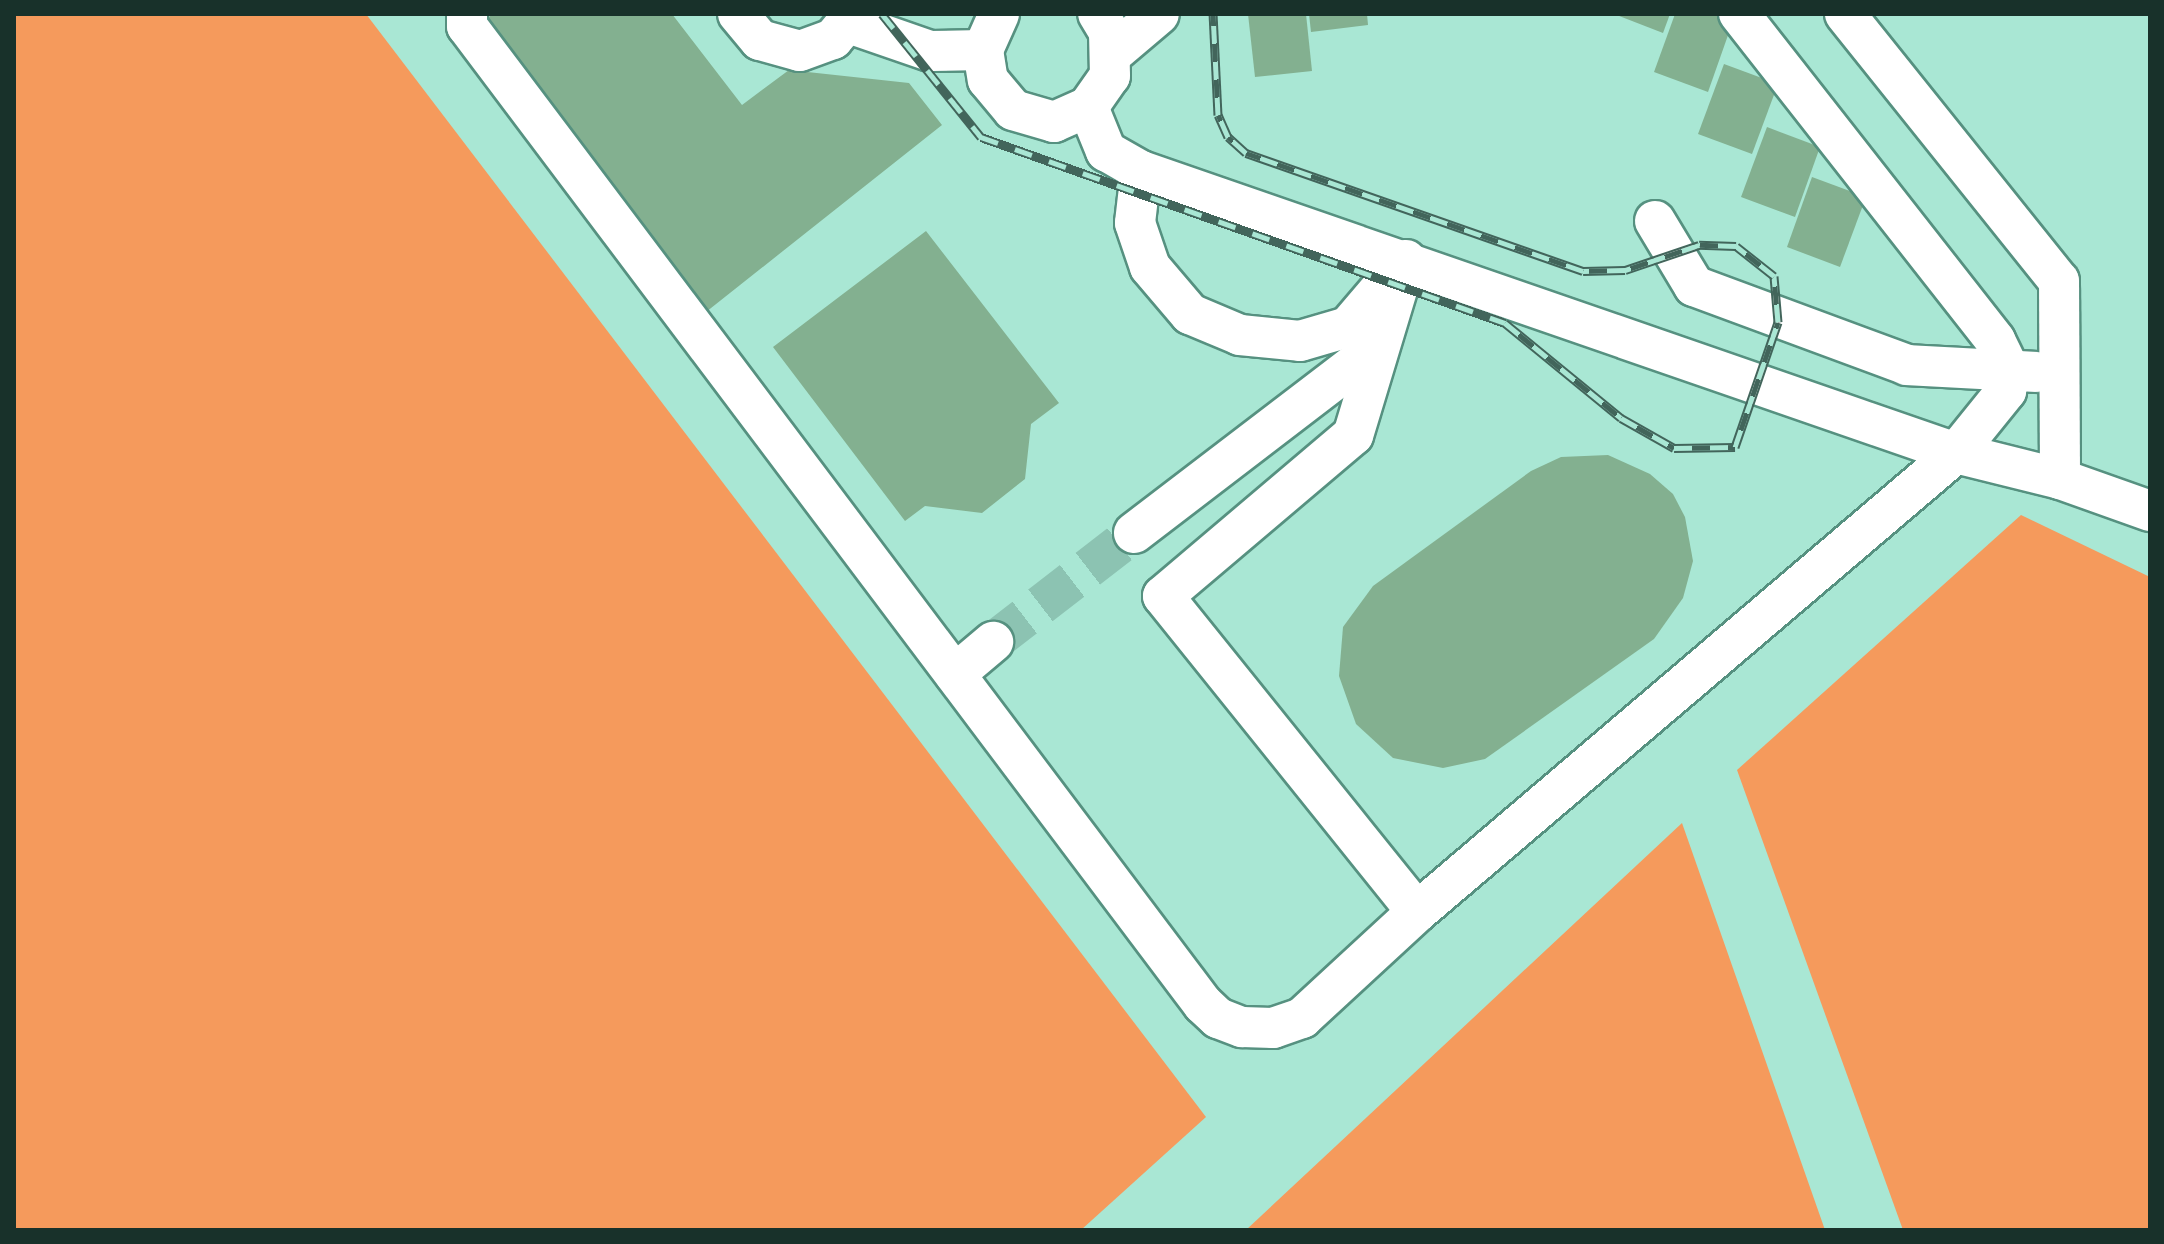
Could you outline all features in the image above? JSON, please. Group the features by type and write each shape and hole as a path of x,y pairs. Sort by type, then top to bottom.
{"lane":[{"path":"467,14 467,26 476,39 1218,1018 1242,1027 1273,1028 1302,1018 1417,912 1956,453 2006,391 2010,371 1995,340 1739,14"},
{"path":"738,14 760,40 800,51 822,45 851,18 930,51 983,50"},
{"path":"999,14 983,50 988,80 1013,110 1054,122 1088,107 1110,76 1113,53 1098,14"},
{"path":"1113,53 1159,14"},
{"path":"1845,14 2059,281 2060,479"},
{"path":"1088,107 1106,151 1141,171 1406,260 1956,453 2060,479 2134,504 2150,474"},
{"path":"1141,171 1135,223 1150,267 1190,314 1240,335 1300,341 1348,327 1406,260"},
{"path":"1655,221 1694,286 1907,365 2061,372"},
{"path":"1406,260 1353,435 1163,596 1417,912"},
{"path":"1134,533 1379,346"},
{"path":"955,674 993,642"}],"shaded area":[{"path":"14,14 366,14 1206,1117 1081,1230 14,1230"},
{"path":"2021,515 2150,577 2150,1230 1903,1230 1737,770"},
{"path":"1682,823 1825,1230 1246,1230"}],"building":[{"path":"493,14 672,14 742,105 789,70 909,83 942,125 706,312 486,19"},
{"path":"1248,14 1306,14 1312,71 1255,77"},
{"path":"1309,14 1367,14 1368,25 1311,32"},
{"path":"1614,14 1670,14 1663,33"},
{"path":"1675,14 1713,14 1733,21 1708,92 1654,72"},
{"path":"1724,64 1778,84 1752,154 1698,134"},
{"path":"1767,127 1820,147 1795,217 1741,197"},
{"path":"1812,177 1866,197 1840,267 1787,247"},
{"path":"926,231 1059,403 1031,424 1025,479 982,513 925,506 905,521 773,347"},
{"path":"1608,455 1650,474 1673,494 1685,517 1693,561 1683,598 1654,639 1485,759 1443,768 1393,758 1356,724 1339,676 1343,627 1373,586 1531,471 1561,457"}],"tunnel":[{"path":"993,642 1134,533"}],"railway":[{"path":"882,14 981,137 1505,323 1621,418 1674,448 1735,447 1778,322 1774,276 1736,246 1699,245 1625,270 1583,271 1246,153 1228,137 1218,115 1213,14"}]}
